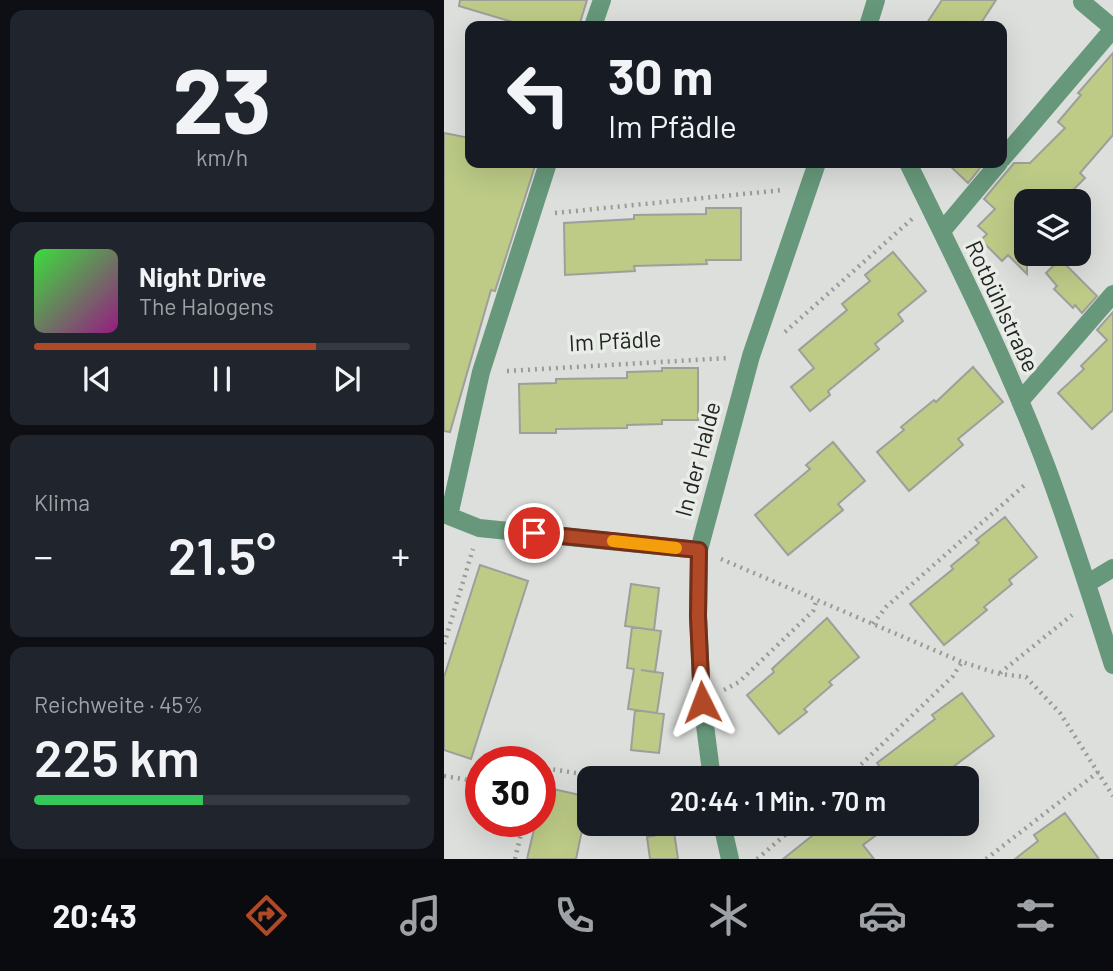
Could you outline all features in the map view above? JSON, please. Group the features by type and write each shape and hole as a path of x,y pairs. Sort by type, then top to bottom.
{"street":[{"path":"595,21 602,0"},
{"path":"870,21 876,0"},
{"name":"Rotbühlstraße","path":"1007,154 1112,28 1082,2"},
{"path":"546,168 481,372 446,515 479,528 699,550"},
{"name":"In der Halde","path":"710,766 702,702 698,616 699,550 751,356 815,168"},
{"name":"Rotbühlstraße","path":"910,168 1020,401 1091,590 1112,665"},
{"name":"Rotbühlstraße","path":"942,231 995,168"},
{"name":"Rotbühlstraße","path":"1020,401 1112,294"},
{"path":"1091,590 1112,568"},
{"path":"725,836 730,859"}],"path":[{"path":"530,216 808,187"},
{"path":"751,356 779,338 896,232 929,206"},
{"name":"Im Pfädle","path":"481,372 751,356"},
{"path":"873,624 886,607 1046,466"},
{"path":"444,644 479,528"},
{"path":"699,550 962,662 1000,674 1026,677 1060,713 1112,796"},
{"path":"1000,674 1091,590"},
{"path":"702,702 739,681 813,611 817,599"},
{"path":"860,766 953,676 962,662"},
{"path":"556,770 577,773"},
{"path":"986,859 1098,772"},
{"path":"444,776 465,779"},
{"path":"757,859 784,836"},
{"path":"515,859 520,837"}],"building":[{"path":"460,0 587,0 581,21 509,21 459,6"},
{"path":"942,0 996,0 982,21 928,21"},
{"path":"1113,53 1113,135 1080,173 1085,178 1074,189 1014,189 1014,261 1008,255 1002,261 981,240 987,234 978,226 995,209 984,199 1014,163 1030,163 1065,128 1058,122 1081,95 1078,93"},
{"path":"444,133 465,137 465,168 534,168 495,291 491,290 450,432 444,431"},
{"path":"952,168 980,168 968,183"},
{"path":"706,208 741,208 741,260 634,266 635,271 565,275 564,223 634,219 634,215 706,214"},
{"path":"893,252 926,291 898,314 903,321 875,344 879,349 828,391 830,395 810,411 791,387 814,368 799,350 847,310 842,304 870,281 865,275"},
{"path":"1019,266 1027,266 1027,274"},
{"path":"1053,266 1067,266 1097,296 1082,313 1054,289 1057,286 1046,273"},
{"path":"1113,312 1113,410 1092,429 1058,393 1084,369 1081,366 1107,340 1097,330"},
{"path":"973,367 1003,402 958,439 963,445 909,491 877,452 904,430 901,427 934,400 936,402"},
{"path":"662,368 698,368 698,420 662,420 662,424 627,425 627,428 556,429 556,433 520,433 519,384 556,383 556,379 627,378 627,372 662,371"},
{"path":"833,442 865,481 838,504 843,510 788,555 755,515 810,469 806,465"},
{"path":"1005,517 1037,557 1009,580 1012,584 984,607 987,610 944,645 910,604 953,569 951,566 979,543 976,540"},
{"path":"480,565 528,581 475,746 465,746 465,757 444,750 444,677"},
{"path":"631,584 659,588 654,630 625,626"},
{"path":"827,618 859,657 829,682 832,685 804,709 807,712 779,734 747,695 774,672 772,669"},
{"path":"632,627 661,631 655,672 663,673 657,713 628,709 634,669 627,668"},
{"path":"962,693 994,736 954,766 879,766 877,763 935,719 932,715"},
{"path":"635,710 664,714 659,753 631,750"},
{"path":"556,790 577,794 577,836 581,836 576,859 527,859 532,837 556,837"},
{"path":"1065,813 1099,859 1015,859 1038,841 1034,835"},
{"path":"675,836 678,859 650,859 647,837"},
{"path":"812,836 875,836 863,845 874,859 783,859"}],"slow traffic":[{"path":"613,541 676,548"}],"route":[{"path":"534,533 699,550 698,616 702,702"}]}
